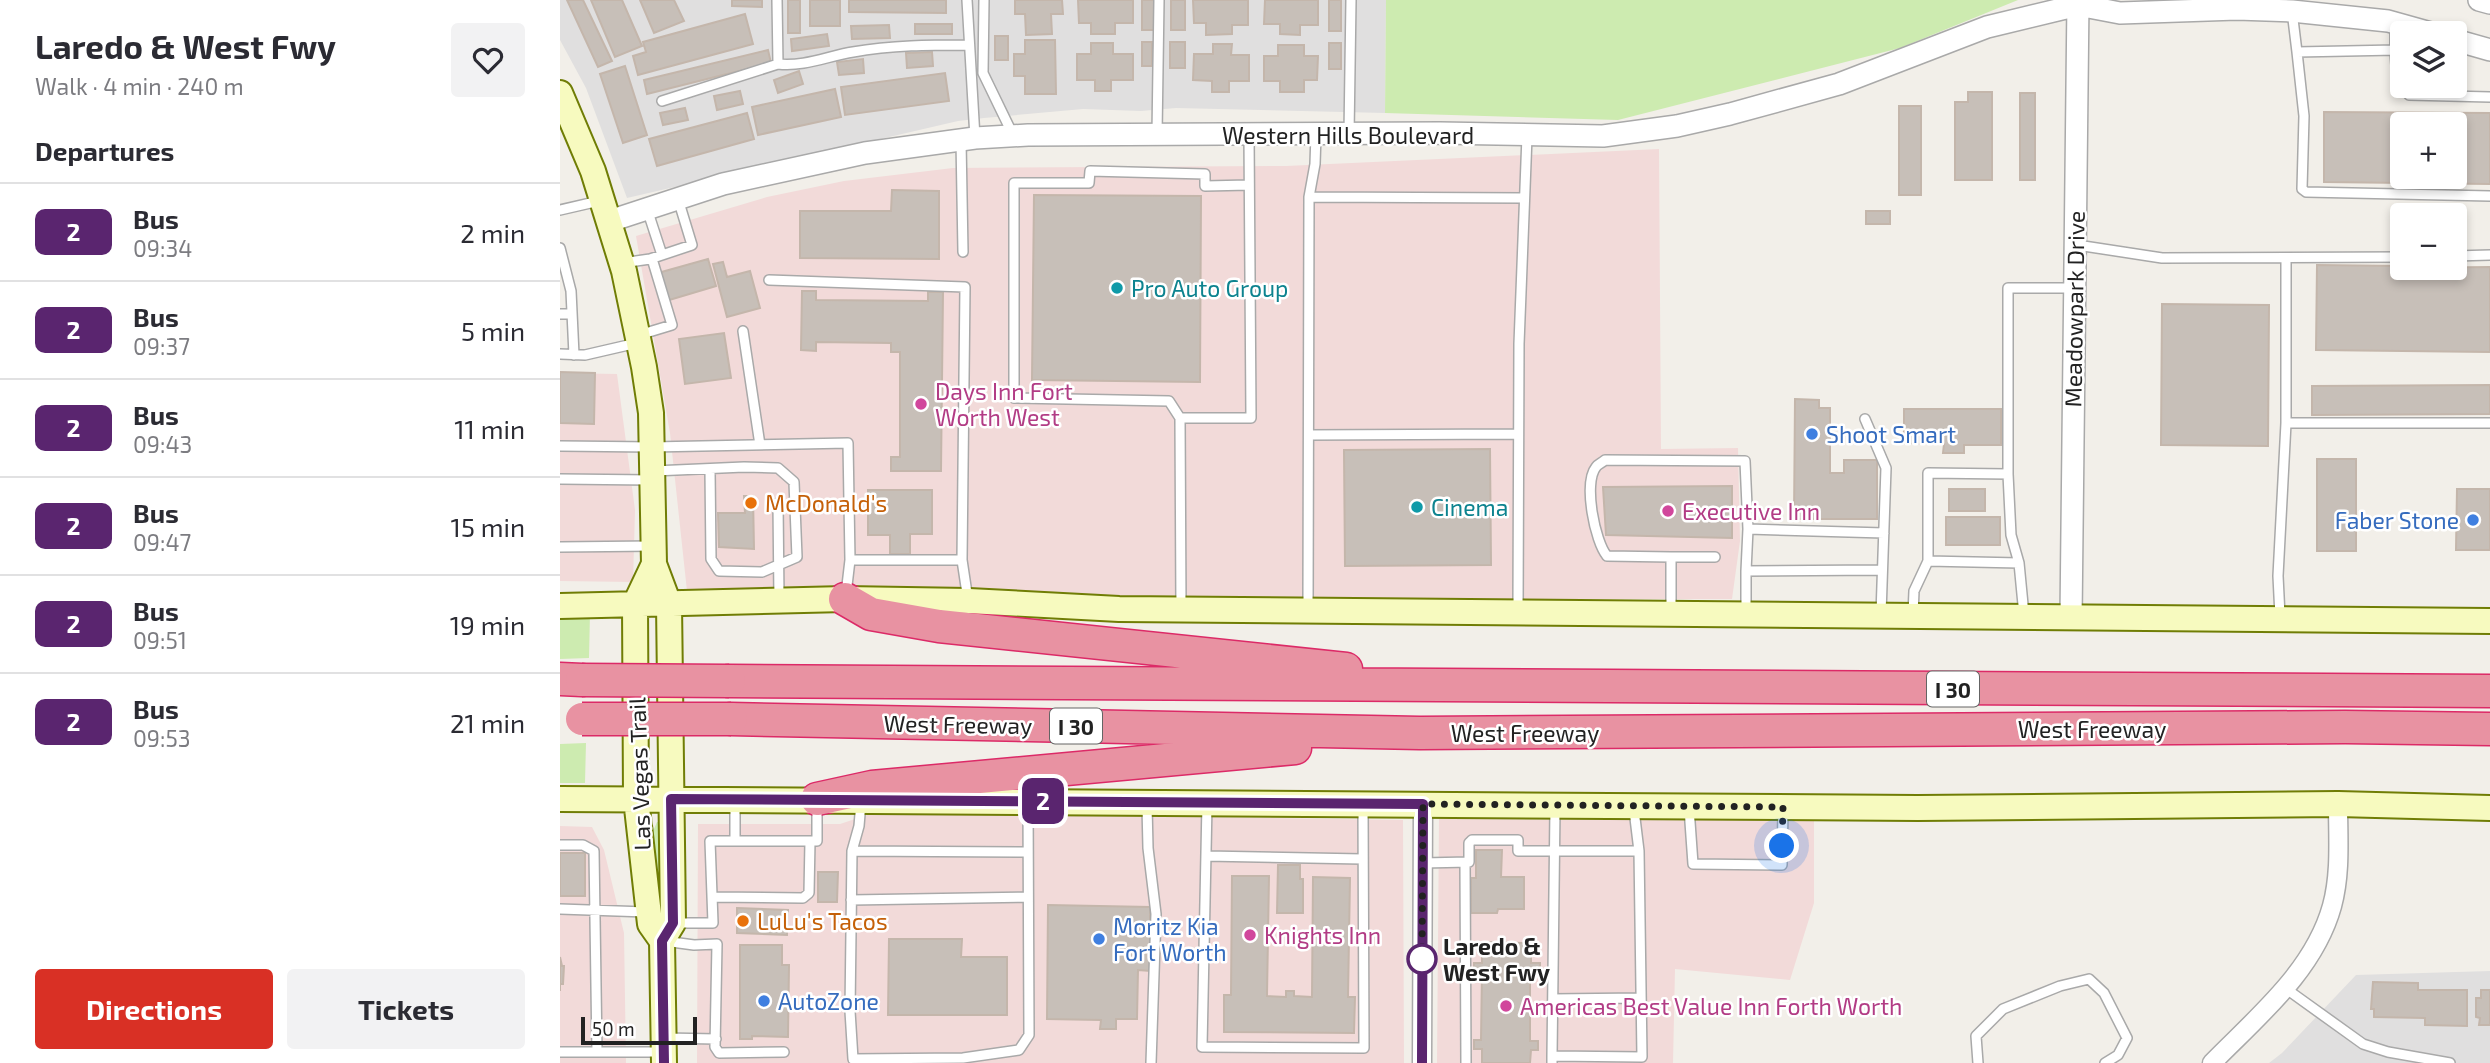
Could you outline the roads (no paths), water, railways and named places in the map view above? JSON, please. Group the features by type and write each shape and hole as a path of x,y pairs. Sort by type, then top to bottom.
{"highway":[{"path":"845,599 871,614 939,626 1342,668 1415,686"},
{"name":"West Freeway","path":"571,679 2490,691"},
{"name":"West Freeway","path":"571,719 731,719 1420,733 2345,727 2490,729"},
{"path":"817,799 872,787 1295,748 1362,745 1420,733"}],"main road":[{"path":"560,93 593,171 622,264 651,413 654,555 635,604"},
{"name":"Las Vegas Trail","path":"654,555 669,604 671,799 664,1051"},
{"path":"560,606 845,599 969,601 1119,609 2490,621"},
{"name":"Las Vegas Trail","path":"635,604 636,799 650,925 668,932"},
{"path":"560,799 1783,807 2338,804 2490,808"}],"street":[{"path":"2479,0 2490,3"},
{"name":"Western Hills Boulevard","path":"606,212 647,209 723,184 865,153 1013,135 1440,133 1603,136 1677,126 1839,84 1987,27 2080,2 2120,13 2237,9 2292,11 2390,22"},
{"name":"Meadowpark Drive","path":"2071,618 2080,2"},
{"path":"2467,43 2490,50"},
{"path":"1422,1063 1423,804"},
{"path":"2212,1063 2285,988 2319,938 2331,907 2337,881 2338,804"}],"lane":[{"path":"777,0 778,64"},
{"path":"963,251 968,139 967,0"},
{"path":"984,0 984,73 1013,135"},
{"path":"1157,135 1159,0"},
{"path":"1349,134 1351,0"},
{"path":"2292,11 2304,116 2302,189 2306,192 2490,196"},
{"path":"662,102 778,64 794,65 854,52 905,46 969,45"},
{"path":"2297,52 2390,50"},
{"path":"2467,96 2490,97"},
{"path":"1308,611 1309,197 1315,164 1316,134"},
{"path":"1180,418 1251,418 1249,135"},
{"path":"1518,612 1517,434 1527,136"},
{"path":"1181,609 1180,418 1169,401 1014,398 1014,183 1089,183 1090,171 1205,174 1205,186 1249,185"},
{"path":"1309,197 1524,198"},
{"path":"622,264 650,259 692,245 678,199"},
{"path":"647,209 662,255"},
{"path":"560,210 606,212"},
{"path":"2075,245 2162,258 2390,257"},
{"path":"560,248 571,291 574,355"},
{"path":"2467,256 2490,256"},
{"path":"2280,620 2278,576 2286,423 2286,258"},
{"path":"560,354 586,355 672,325 650,259"},
{"path":"769,280 965,286 962,560 969,601"},
{"path":"2024,617 2019,564 2011,535 2008,474 2008,288 2075,288"},
{"path":"560,314 572,314"},
{"path":"743,331 760,444"},
{"path":"1865,419 1886,468 1881,616"},
{"path":"2286,423 2490,423"},
{"path":"1309,435 1517,434"},
{"path":"560,479 652,466 760,444 848,443 850,560 845,599"},
{"path":"560,446 652,466 710,470 778,468 794,482 797,557 762,572 719,571 711,559 710,470"},
{"path":"1715,557 1607,556 1600,549 1593,519 1591,482 1595,468 1605,460 1745,461 1748,529 1746,615"},
{"path":"1913,616 1914,591 1928,561 1928,473 2008,474"},
{"path":"778,503 778,565 785,600"},
{"path":"1748,529 1884,533"},
{"path":"560,547 654,555"},
{"path":"1671,556 1671,614"},
{"path":"850,560 962,560"},
{"path":"1928,561 2019,564"},
{"path":"1746,571 1881,570"},
{"path":"735,799 735,841"},
{"path":"668,932 713,923 710,841 817,841 817,799"},
{"path":"862,800 852,851 850,1061 963,1058 1018,1051 1029,1035 1028,801"},
{"path":"1147,802 1148,848 1156,914 1151,1063"},
{"path":"1207,802 1202,1047 1364,1048 1363,804"},
{"path":"1555,805 1552,1059 1642,1057 1639,850 1633,806"},
{"path":"1689,806 1693,864 1782,865 1783,807"},
{"path":"1423,863 1469,862 1469,843 1472,840 1518,840 1518,851 1639,850"},
{"path":"712,897 803,898 809,893 810,841"},
{"path":"560,845 583,845 594,851 597,1052"},
{"path":"852,851 1028,852"},
{"path":"1206,856 1362,859"},
{"path":"1465,862 1466,1063"},
{"path":"851,900 1028,897"},
{"path":"560,909 648,912"},
{"path":"668,932 694,945 717,944 715,1047 719,1053 785,1052"},
{"path":"1978,1063 1976,1036 2003,1009 2060,986 2089,979 2104,993 2127,1038 2118,1055 2105,1063"},
{"path":"2285,988 2363,1044 2388,1052 2449,1063"},
{"path":"1553,999 1641,998"},
{"path":"560,1052 664,1051 716,1039"}],"place":[{"name":"Pro Auto Group","path":"1117,288"},
{"name":"Days Inn Fort Worth West","path":"921,404"},
{"name":"Shoot Smart","path":"1812,434"},
{"name":"McDonald's","path":"751,503"},
{"name":"Cinema","path":"1417,507"},
{"name":"Executive Inn","path":"1668,511"},
{"name":"Faber Stone","path":"2473,520"},
{"name":"LuLu's Tacos","path":"743,921"},
{"name":"Knights Inn","path":"1250,935"},
{"name":"Moritz Kia Fort Worth","path":"1099,939"},
{"name":"Laredo & West Fwy","path":"1422,959"},
{"name":"AutoZone","path":"764,1001"},
{"name":"Americas Best Value Inn Forth Worth","path":"1506,1006"}]}
